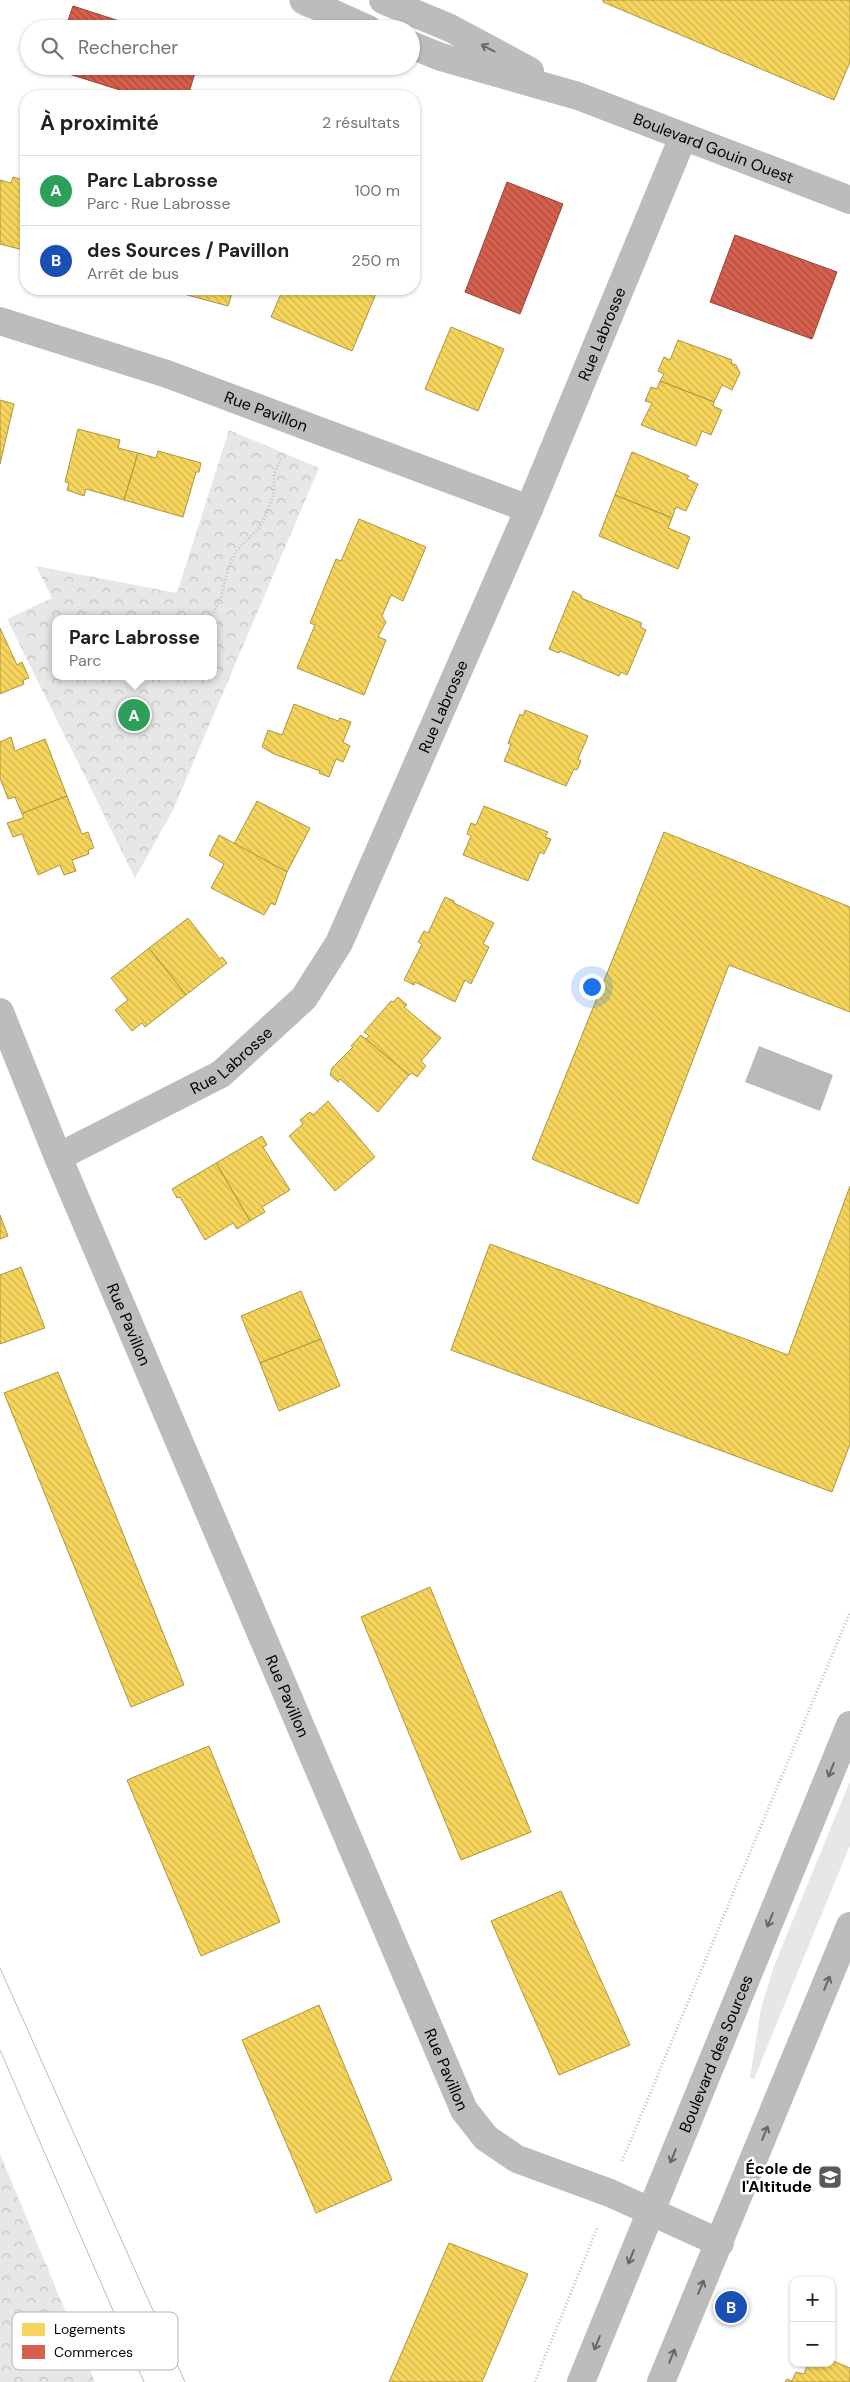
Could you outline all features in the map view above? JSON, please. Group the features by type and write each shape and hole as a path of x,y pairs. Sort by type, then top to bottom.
{"street":[{"name":"Boulevard Gouin Ouest","path":"383,0 450,28 578,96"},
{"path":"309,1 349,20"},
{"name":"Boulevard Gouin Ouest","path":"420,49 441,57 578,96 850,200"},
{"name":"Rue Labrosse","path":"58,1157 221,1074 304,998 338,943 529,508 683,136"},
{"name":"Rue Pavillon","path":"0,321 167,374 529,508"},
{"name":"Rue Pavillon","path":"0,1012 58,1157 464,2110 486,2138 517,2159 610,2193 720,2243"},
{"name":"Boulevard des Sources","path":"581,2382 850,1725"},
{"path":"661,2382 850,1926"}],"path":[{"path":"212,615 221,598 228,568 236,550 259,528 266,515 274,494 274,475 281,457"},
{"path":"622,2161 850,1612"},
{"path":"536,2382 597,2228"}],"green space":[{"path":"229,430 319,468 173,810 135,878 7,619 52,598 36,566 177,593"},
{"path":"850,1781 850,1845 754,2079 750,2078 761,2008 774,1966"},
{"path":"0,2154 66,2312 12,2312 12,2370 90,2370 95,2382 0,2382"}],"shaded area":[{"path":"759,1046 833,1075 820,1111 745,1082"}],"building: Logements":[{"path":"603,0 850,0 850,62 834,100 603,2"},
{"path":"13,177 20,179 20,249 0,244 0,180 11,183"},
{"path":"187,295 231,295 228,306"},
{"path":"280,295 375,295 352,351 271,317"},
{"path":"451,327 504,349 478,411 425,389"},
{"path":"678,340 732,360 731,363 736,365 740,373 732,390 722,385 714,402 660,381 664,374 658,371 664,357 670,360"},
{"path":"660,381 714,402 713,406 722,410 711,435 702,431 696,446 641,425 652,403 645,401 651,387 657,389"},
{"path":"0,400 14,404 0,464"},
{"path":"78,429 120,440 118,448 138,453 124,500 86,489 84,496 67,490 69,483 65,482"},
{"path":"158,451 201,463 199,472 196,472 183,517 124,500 138,453 156,458"},
{"path":"632,452 689,476 687,479 698,484 686,511 676,507 672,518 615,495"},
{"path":"615,495 672,518 668,528 690,537 678,569 599,536"},
{"path":"359,519 426,547 403,601 391,595 382,616 386,622 378,637 386,640 364,695 297,668 315,625 310,623 336,559 341,561"},
{"path":"573,591 582,596 581,598 642,623 640,627 646,630 627,675 621,672 619,676 560,651 559,653 549,649"},
{"path":"0,628 17,665 22,662 29,678 23,680 24,684 0,694"},
{"path":"294,704 338,721 340,718 351,722 343,742 350,746 343,762 336,759 329,777 319,773 320,771 274,754 262,747 268,730 282,735"},
{"path":"525,710 588,736 578,759 581,761 577,770 574,769 566,786 504,761 511,745 508,743 520,714 523,716"},
{"path":"11,737 15,751 45,739 67,796 22,814 15,797 8,799 0,778 0,742"},
{"path":"67,796 82,834 88,832 94,848 88,850 89,854 72,860 76,871 64,875 60,865 38,875 22,834 13,837 7,823 23,818 23,813"},
{"path":"257,801 310,828 287,872 234,844"},
{"path":"484,806 548,832 545,837 551,839 544,854 540,852 528,881 463,855 471,836 467,834 471,823 476,825"},
{"path":"664,832 850,907 850,1012 729,965 638,1204 532,1159"},
{"path":"219,835 287,872 275,905 271,903 264,915 211,888 224,864 209,855"},
{"path":"445,897 494,923 483,944 489,947 471,984 465,980 455,1002 415,982 414,985 404,980 422,944 418,942 424,931 428,933"},
{"path":"188,918 220,959 222,957 227,963 186,995 149,948"},
{"path":"149,948 186,995 145,1027 142,1023 132,1031 115,1010 128,1000 111,978"},
{"path":"398,997 407,1005 404,1007 441,1038 421,1061 426,1066 417,1077 412,1073 409,1075 366,1039 369,1036 364,1032 391,1001 393,1002"},
{"path":"361,1035 409,1075 378,1112 340,1079 338,1082 330,1075 332,1068 353,1047 351,1046"},
{"path":"328,1101 375,1157 335,1191 289,1136 303,1124 300,1120 310,1112 313,1115"},
{"path":"262,1136 267,1145 263,1147 290,1190 262,1207 265,1212 250,1221 216,1163"},
{"path":"216,1163 250,1221 237,1229 233,1223 205,1240 180,1197 177,1198 172,1189"},
{"path":"850,1186 850,1444 832,1492 451,1350 490,1244 788,1355"},
{"path":"0,1215 8,1236 0,1239"},
{"path":"21,1267 45,1328 0,1344 0,1275"},
{"path":"301,1291 321,1339 260,1363 241,1316"},
{"path":"321,1339 340,1386 279,1411 260,1363"},
{"path":"58,1372 184,1685 131,1707 4,1393"},
{"path":"430,1587 531,1832 461,1860 361,1617"},
{"path":"209,1746 280,1922 201,1956 127,1780"},
{"path":"561,1891 630,2045 559,2075 491,1921"},
{"path":"319,2005 392,2180 316,2213 242,2040"},
{"path":"449,2243 528,2274 482,2382 389,2382"},
{"path":"835,2362 850,2368 850,2382 785,2382 787,2379 792,2381 796,2372 804,2374 807,2367 835,2367"}],"building: Commerces":[{"path":"73,6 116,20 68,20"},
{"path":"72,75 194,75 190,90 120,90"},
{"path":"507,182 563,204 520,314 465,292"},
{"path":"735,235 837,272 812,339 710,302"}],"tram line":[{"path":"0,1968 154,2312"},
{"path":"0,2050 114,2312"},
{"path":"178,2366 185,2382"},
{"path":"139,2370 144,2382"}],"place":[{"name":"Parc Labrosse","path":"134,715"},
{"name":"École de l'Altitude","path":"830,2177"},
{"name":"des Sources / Pavillon","path":"731,2307"}]}
